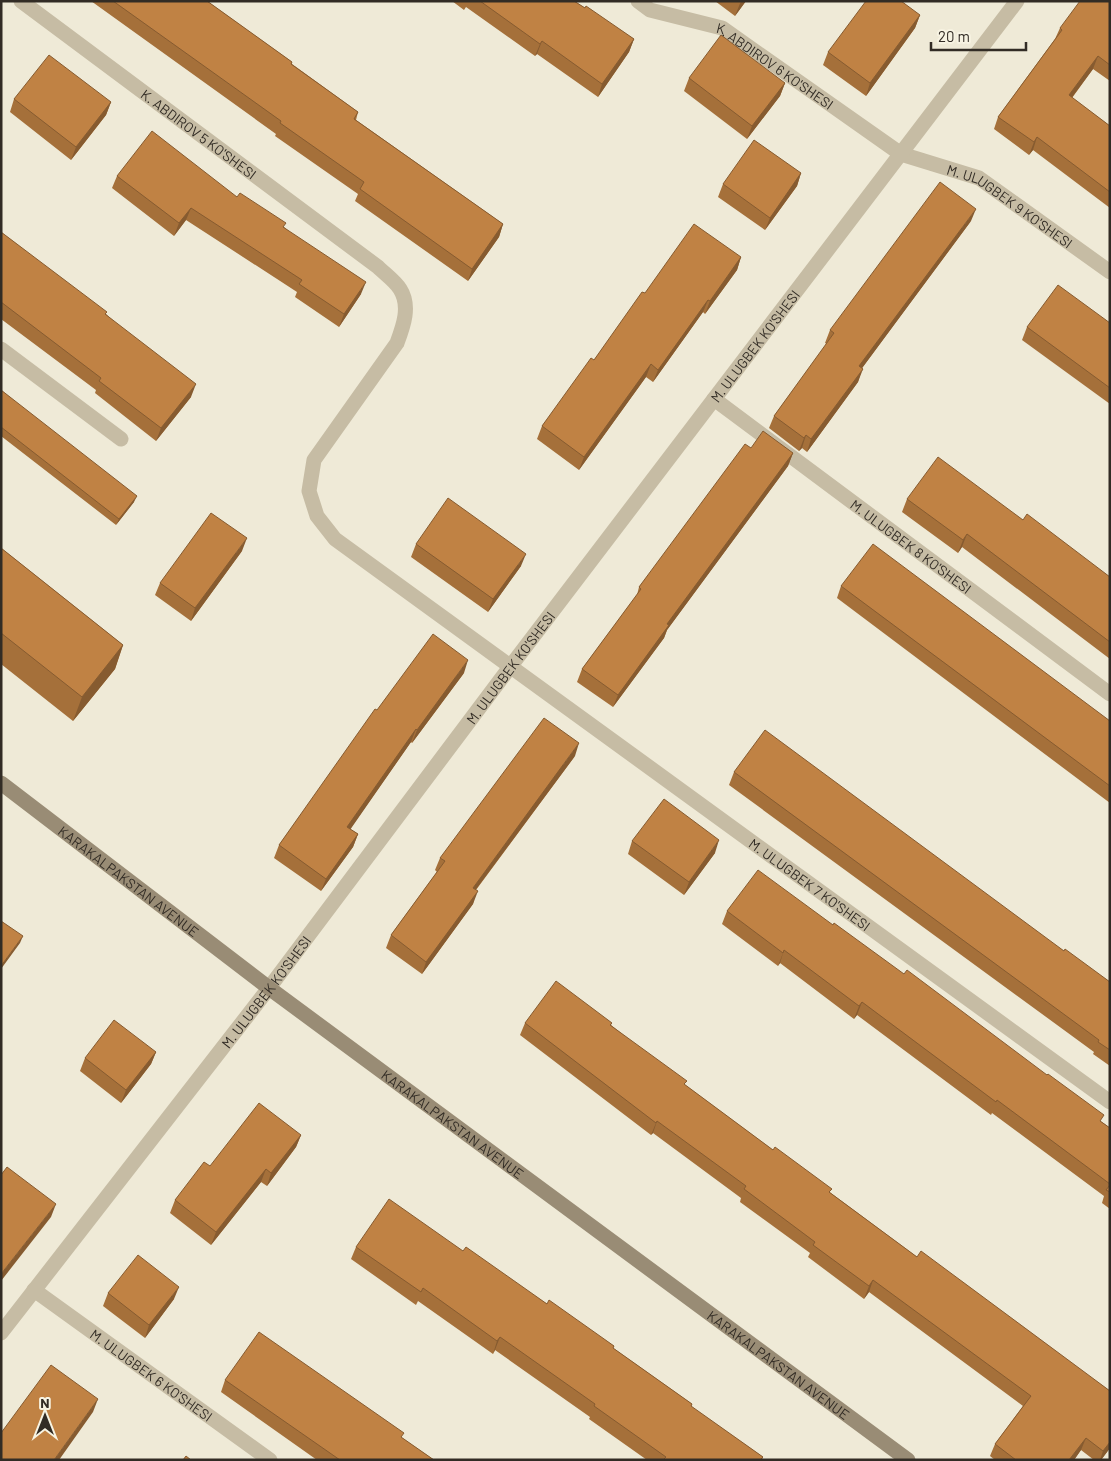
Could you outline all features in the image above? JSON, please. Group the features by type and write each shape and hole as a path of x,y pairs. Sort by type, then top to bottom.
{"street":[{"name":"K. ABDIROV 5 KO'SHESI","path":"21,1 378,267 401,290 406,308 397,343 314,460 309,491 317,516 335,539 510,667"},
{"name":"K. ABDIROV 6 KO'SHESI","path":"638,1 650,10 722,28 901,154"},
{"name":"M. ULUGBEK KO'SHESI","path":"1,1333 269,988 510,667 1017,1"},
{"name":"M. ULUGBEK 9 KO'SHESI","path":"901,154 979,178 1110,272"},
{"path":"1,349 121,439"},
{"name":"M. ULUGBEK 8 KO'SHESI","path":"714,399 1110,694"},
{"name":"M. ULUGBEK 7 KO'SHESI","path":"510,667 1110,1102"},
{"name":"KARAKALPAKSTAN AVENUE","path":"1,783 269,988 908,1460"},
{"name":"M. ULUGBEK 6 KO'SHESI","path":"34,1290 270,1460"}],"building":[{"path":"113,1 207,1 358,112 354,119 503,224 472,269 360,189 364,182"},
{"path":"480,1 574,1 585,8 586,6 634,39 602,84 542,41 540,44"},
{"path":"866,1 901,1 920,15 870,83 828,52"},
{"path":"1080,1 1110,1 1110,65 1098,56 1069,95 1110,126 1110,192 1037,137 1034,142 998,117 1062,30 1060,28"},
{"path":"721,35 785,83 752,126 689,78"},
{"path":"49,55 111,102 76,147 14,99"},
{"path":"152,131 237,197 240,193 286,223 283,227 366,282 344,314 299,284 302,280 191,208 179,223 117,176"},
{"path":"754,140 801,173 770,218 723,184"},
{"path":"940,182 976,209 859,366 863,369 811,439 806,435 804,438 774,416 834,333 830,330"},
{"path":"694,224 741,257 658,370 651,364 584,457 542,426 591,358 594,360 642,292 645,293"},
{"path":"1,232 107,312 105,314 196,384 161,428 99,381 101,378 1,302"},
{"path":"1058,285 1110,323 1110,388 1027,327"},
{"path":"1,390 137,496 119,519 1,427"},
{"path":"763,431 793,453 667,624 669,625 618,695 582,669 641,589 639,587 745,444 751,448"},
{"path":"938,457 1023,520 1027,514 1110,577 1110,642 967,534 963,540 907,499"},
{"path":"448,498 526,554 493,599 416,544"},
{"path":"211,513 247,538 195,608 160,583"},
{"path":"873,544 1110,721 1110,786 841,586"},
{"path":"1,548 123,645 82,697 1,633"},
{"path":"433,634 468,660 416,729 347,827 358,834 326,879 279,845 375,709 377,710"},
{"path":"544,718 579,743 473,888 478,891 426,962 391,935 445,861 440,858"},
{"path":"765,730 1064,951 1065,949 1110,982 1110,1050 1098,1042 1099,1040 734,772"},
{"path":"664,799 719,840 689,882 632,841"},
{"path":"758,870 904,974 907,970 1047,1075 1104,1115 1100,1121 1110,1128 1110,1184 862,1002 859,1006 784,950 783,953 727,911"},
{"path":"1,921 23,936 1,966"},
{"path":"556,981 612,1023 610,1025 687,1081 684,1084 773,1150 775,1147 832,1189 829,1192 917,1257 921,1251 1110,1391 1110,1442 1103,1451 1086,1438 1069,1460 1016,1460 995,1444 1031,1396 873,1280 869,1286 813,1245 815,1242 744,1189 746,1186 657,1121 656,1123 525,1023"},
{"path":"114,1020 156,1052 126,1090 85,1058"},
{"path":"259,1103 301,1135 271,1173 266,1169 216,1232 175,1200 204,1162 210,1166"},
{"path":"7,1167 56,1204 1,1274 1,1175"},
{"path":"389,1199 463,1251 466,1247 547,1304 549,1300 763,1457 762,1460 665,1460 666,1457 594,1406 595,1404 500,1337 497,1341 423,1288 421,1292 356,1247"},
{"path":"138,1255 179,1287 149,1325 108,1293"},
{"path":"259,1332 404,1433 401,1437 434,1460 340,1460 225,1380"},
{"path":"51,1365 98,1399 54,1460 1,1460 1,1433"},
{"path":"186,1456 191,1460 183,1460"}]}
